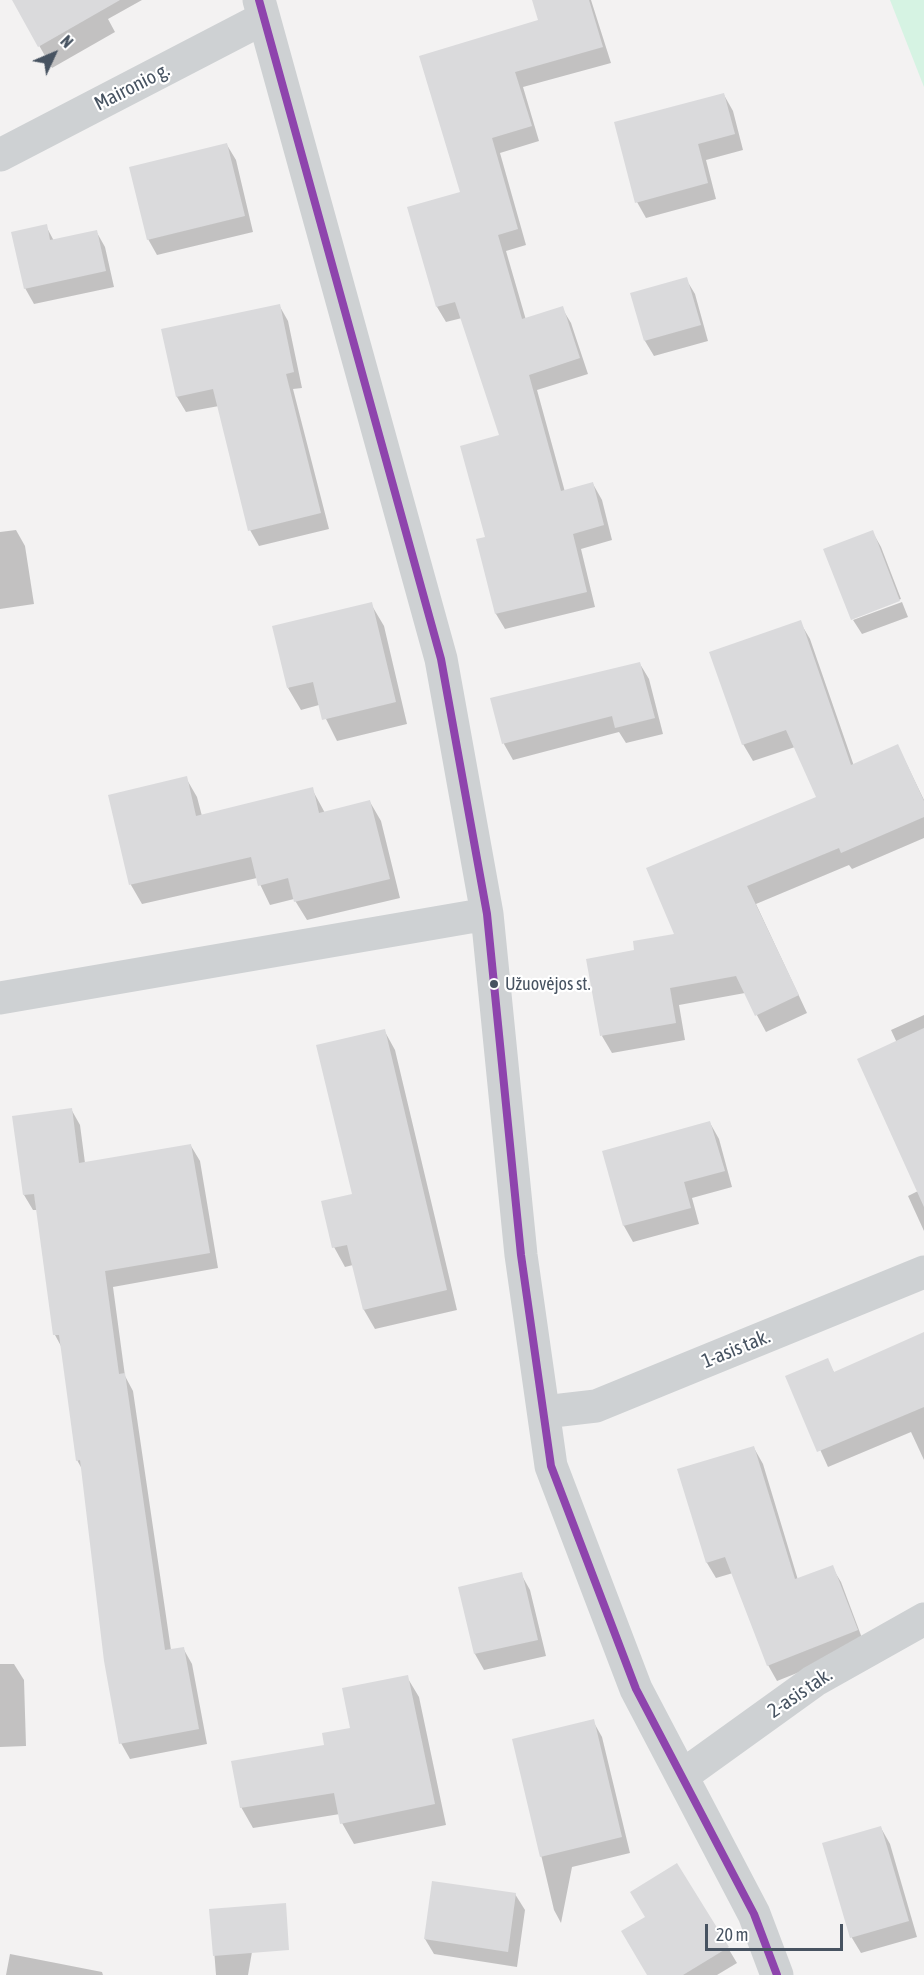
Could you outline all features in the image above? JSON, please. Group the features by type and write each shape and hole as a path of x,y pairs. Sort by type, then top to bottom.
{"street":[{"name":"Maironio g.","path":"0,155 262,9"},
{"path":"262,9 441,659 487,914 520,1255 551,1466 636,1689 754,1914 777,1975"},
{"path":"0,998 487,914"},
{"name":"1-asis tak.","path":"544,1412 596,1406 924,1272"},
{"name":"2-asis tak.","path":"682,1776 814,1681 924,1619"}],"green space":[{"path":"890,0 924,0 924,87"}],"building":[{"path":"12,0 120,0 38,47"},
{"path":"532,0 589,0 603,47 515,72 532,126 492,138 518,229 498,235 522,319 563,306 580,358 529,375 561,491 593,482 604,525 573,534 587,592 495,614 476,539 485,537 460,446 499,435 455,302 436,307 407,207 460,192 419,56 538,20"},
{"path":"724,93 735,134 698,144 708,183 635,203 614,122"},
{"path":"227,143 245,216 147,240 129,167"},
{"path":"47,224 50,240 97,230 106,271 24,289 11,232"},
{"path":"687,277 701,325 644,341 630,293"},
{"path":"280,304 294,372 286,374 321,513 248,531 213,389 176,397 161,329"},
{"path":"873,530 900,601 851,620 823,549"},
{"path":"372,602 396,702 322,720 313,682 287,688 272,626"},
{"path":"801,620 851,765 898,744 924,801 924,817 841,853 839,848 747,886 799,995 755,1016 736,976 670,988 676,1023 600,1036 586,959 634,950 633,941 674,934 646,868 816,797 786,730 742,745 709,652"},
{"path":"640,662 655,718 615,728 612,716 502,744 490,698"},
{"path":"187,776 196,816 313,787 319,813 370,800 390,879 294,902 288,878 258,886 251,857 129,885 108,795"},
{"path":"924,1028 924,1207 857,1059"},
{"path":"385,1029 447,1290 363,1310 347,1245 332,1248 321,1201 352,1194 316,1045"},
{"path":"72,1108 79,1163 191,1144 210,1253 105,1271 119,1374 125,1373 165,1650 184,1647 199,1729 119,1744 104,1661 80,1460 76,1461 59,1335 53,1335 34,1194 23,1195 12,1116"},
{"path":"710,1121 725,1171 684,1182 691,1208 623,1226 602,1151"},
{"path":"924,1332 924,1407 817,1452 785,1376 828,1358 834,1372"},
{"path":"754,1446 795,1579 833,1565 858,1630 767,1666 725,1557 706,1563 677,1469"},
{"path":"522,1572 538,1640 474,1654 458,1587"},
{"path":"408,1675 435,1804 340,1824 334,1793 240,1808 231,1761 324,1745 322,1733 350,1728 342,1688"},
{"path":"594,1719 622,1837 540,1857 512,1739"},
{"path":"881,1826 909,1921 850,1938 822,1843"},
{"path":"677,1863 729,1947 683,1975 647,1975 621,1931 645,1917 630,1892"},
{"path":"432,1881 516,1893 508,1952 424,1939"},
{"path":"286,1903 289,1950 213,1956 209,1909"}],"transit line":[{"path":"259,0 441,659 487,914 521,1255 551,1466 636,1689 754,1914 777,1975"}],"place":[{"name":"Užuovėjos st.","path":"494,984"}]}
